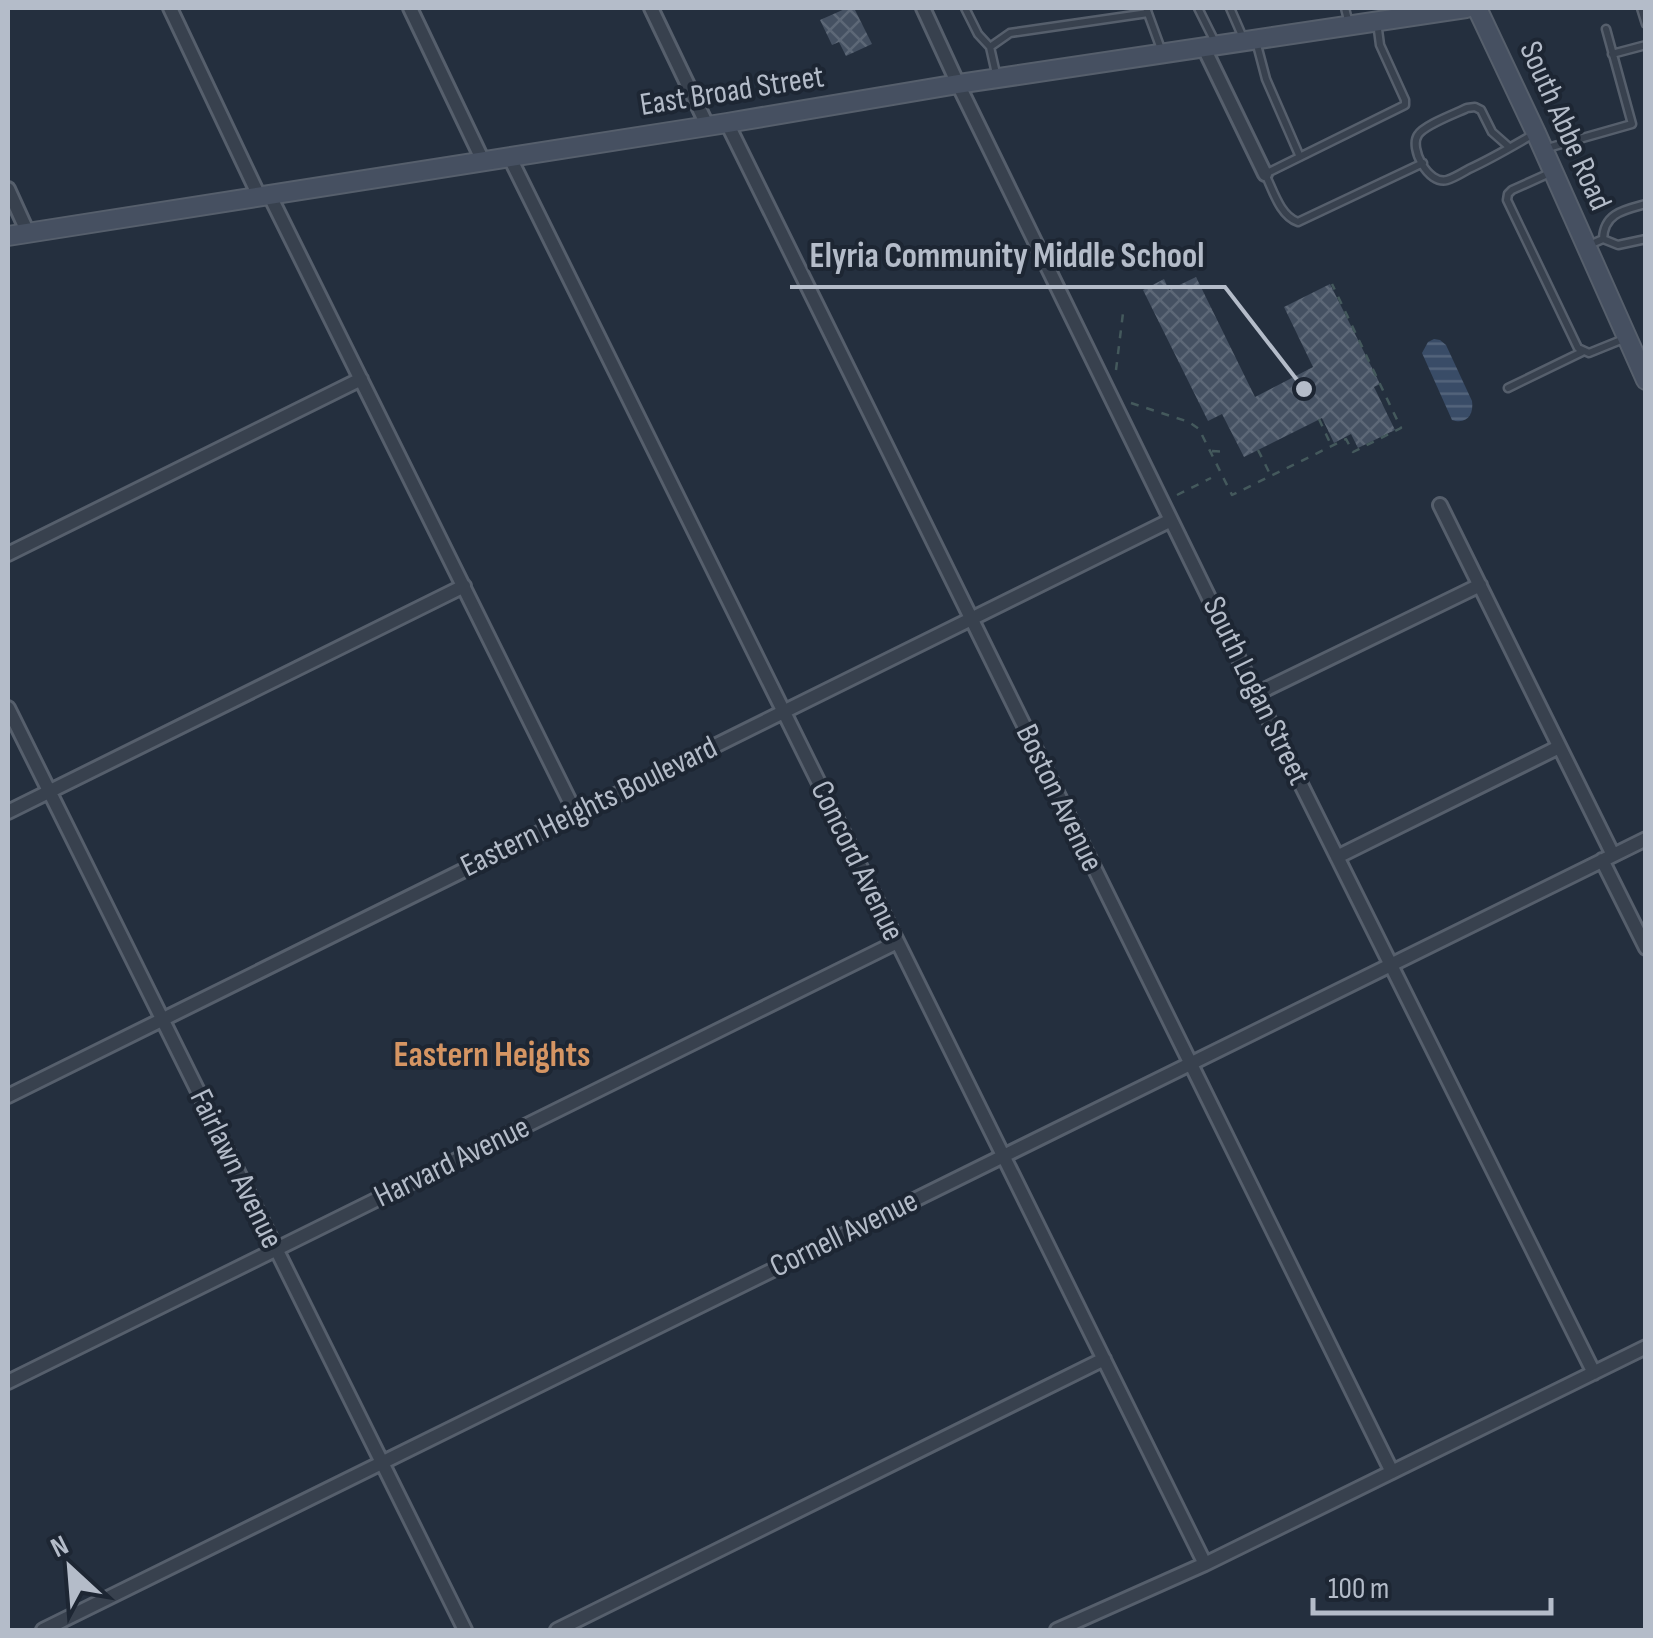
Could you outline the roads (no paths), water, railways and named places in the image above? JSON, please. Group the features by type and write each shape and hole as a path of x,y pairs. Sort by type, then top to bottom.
{"street":[{"path":"170,8 361,379 576,814"},
{"path":"410,8 483,160"},
{"path":"651,8 707,126"},
{"name":"South Logan Street","path":"923,8 1256,694 1594,1372"},
{"name":"East Broad Street","path":"8,236 1250,41 1347,16 1376,21 1466,8"},
{"name":"South Abbe Road","path":"1478,8 1553,171 1595,243 1646,380"},
{"path":"1210,47 1265,174"},
{"name":"Boston Avenue","path":"727,122 1392,1472"},
{"name":"Concord Avenue","path":"509,156 1205,1564"},
{"path":"8,189 28,233"},
{"path":"8,554 361,379"},
{"path":"1440,506 1559,746 1646,948"},
{"name":"Eastern Heights Boulevard","path":"8,1096 1171,520"},
{"path":"1256,694 1480,585"},
{"path":"8,812 464,586"},
{"name":"Fairlawn Avenue","path":"8,708 465,1630"},
{"path":"1338,856 1559,746"},
{"name":"Cornell Avenue","path":"43,1630 1646,839"},
{"name":"Harvard Avenue","path":"8,1382 897,942"},
{"path":"1057,1630 1205,1564 1646,1347"},
{"path":"557,1630 1104,1360"}],"lane":[{"path":"965,8 978,34 990,47 996,78"},
{"path":"1198,8 1210,47"},
{"path":"1230,8 1250,41 1300,157"},
{"path":"1641,8 1646,24"},
{"path":"990,47 1010,33 1147,10 1163,54"},
{"path":"1376,21 1380,45 1405,105 1265,174 1292,222 1306,220 1422,163"},
{"path":"1509,147 1492,132 1481,110 1475,107 1420,131 1416,138 1416,148 1428,175 1446,180 1509,147 1632,124 1606,29"},
{"path":"1612,54 1646,45"},
{"path":"1553,171 1512,190 1507,200 1582,352"},
{"path":"1646,204 1614,213 1595,243 1618,245 1646,239"},
{"path":"1508,388 1582,352 1634,341"}],"water":[{"path":"1434,339 1446,345 1472,401 1471,414 1465,420 1452,420 1422,353"}],"place":[{"name":"Elyria Community Middle School","path":"1304,389"}],"district":[{"name":"Eastern Heights","path":"492,1055"}]}
